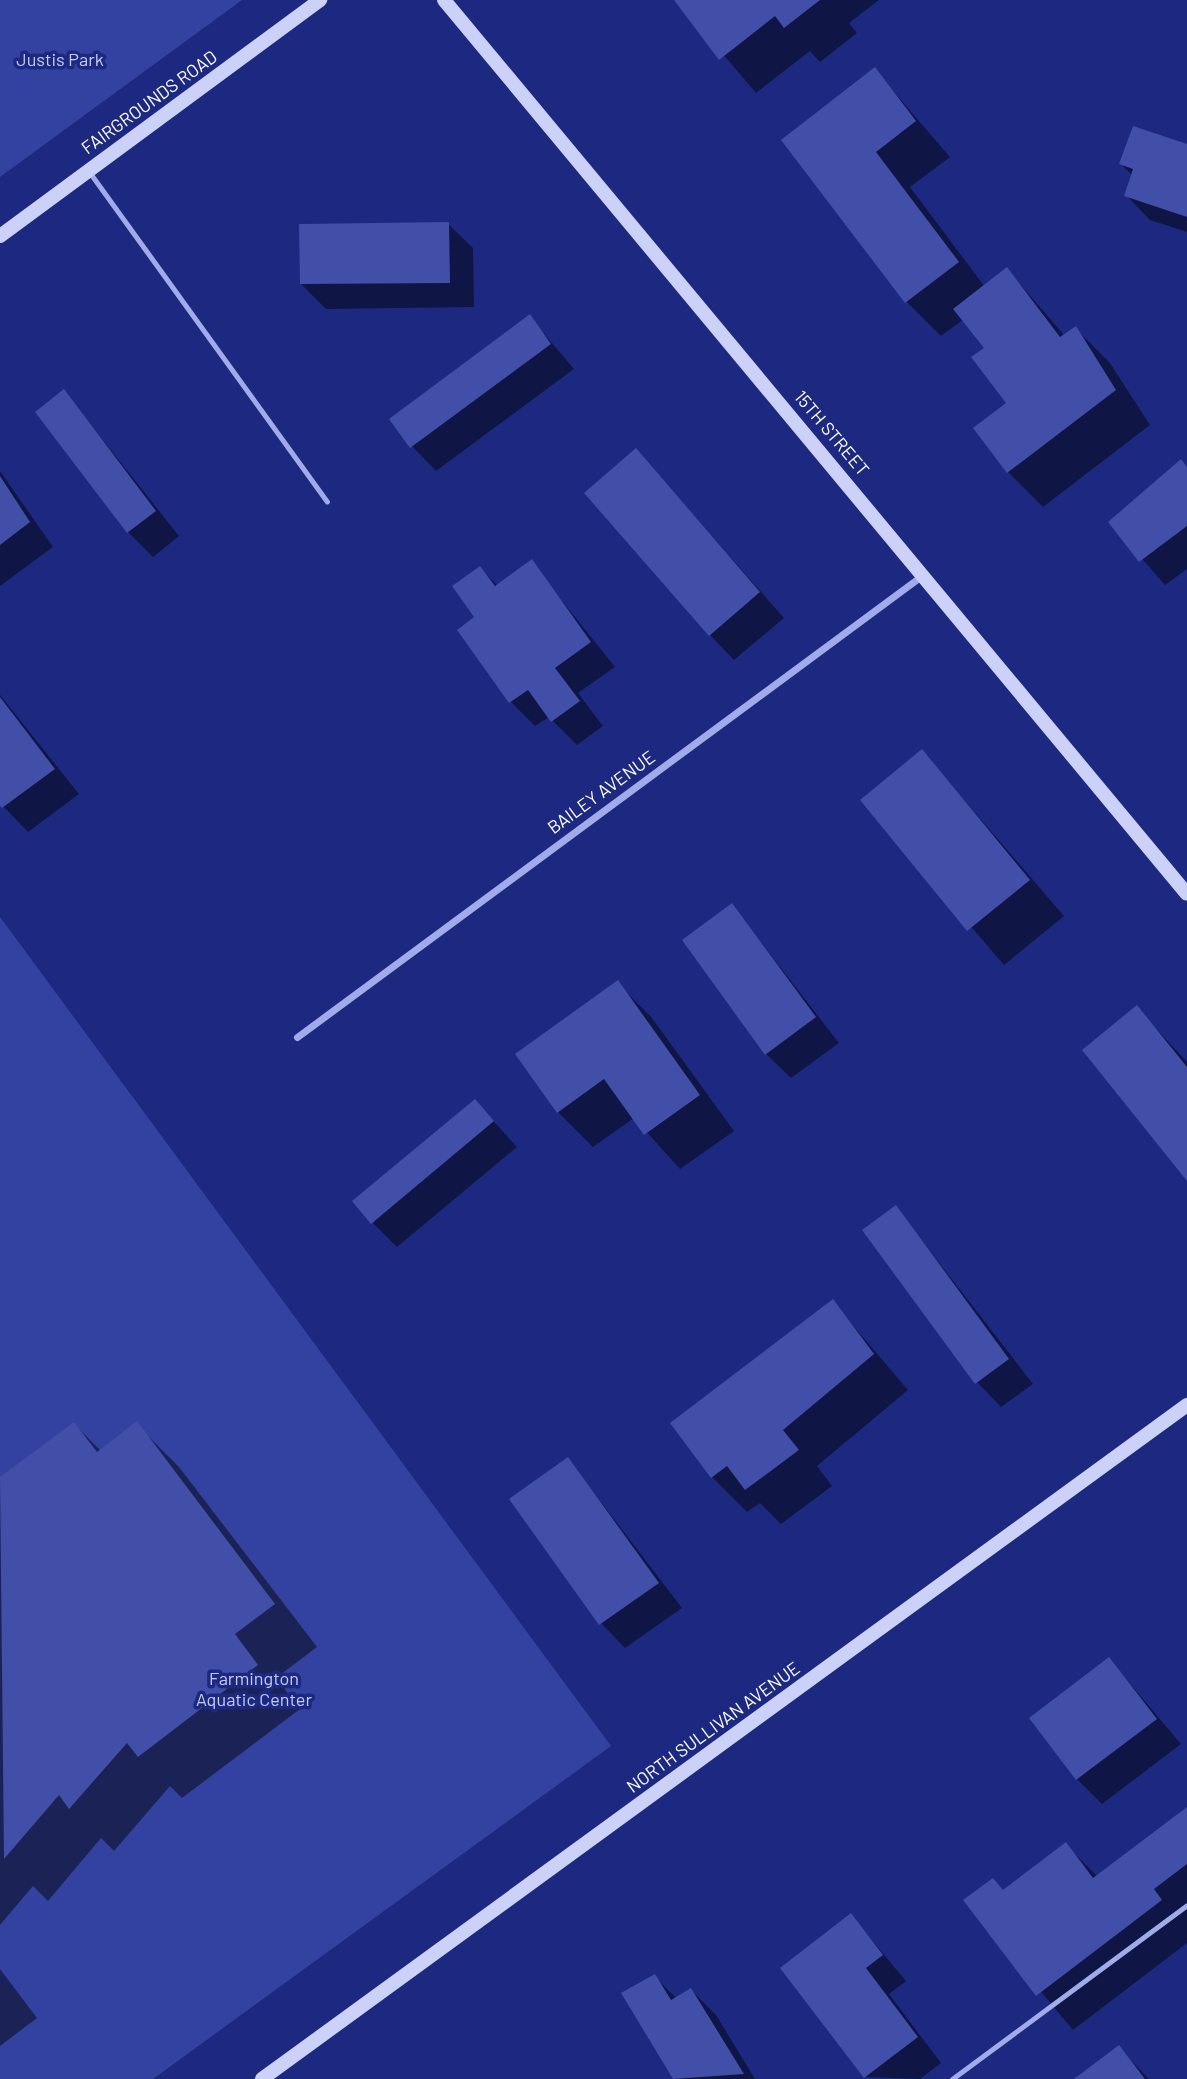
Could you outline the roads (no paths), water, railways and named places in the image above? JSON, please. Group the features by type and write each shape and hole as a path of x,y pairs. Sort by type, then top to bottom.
{"street":[{"name":"FAIRGROUNDS ROAD","path":"0,236 320,0"},
{"name":"15TH STREET","path":"443,0 925,573 1187,894"},
{"name":"BAILEY AVENUE","path":"297,1037 925,573"},
{"name":"NORTH SULLIVAN AVENUE","path":"262,2079 1187,1405"}],"lane":[{"path":"88,170 327,502"},
{"path":"951,2079 1187,1905"}],"park label":[{"name":"Justis Park","path":"60,59"},
{"name":"Farmington Aquatic Center","path":"254,1689"}]}
